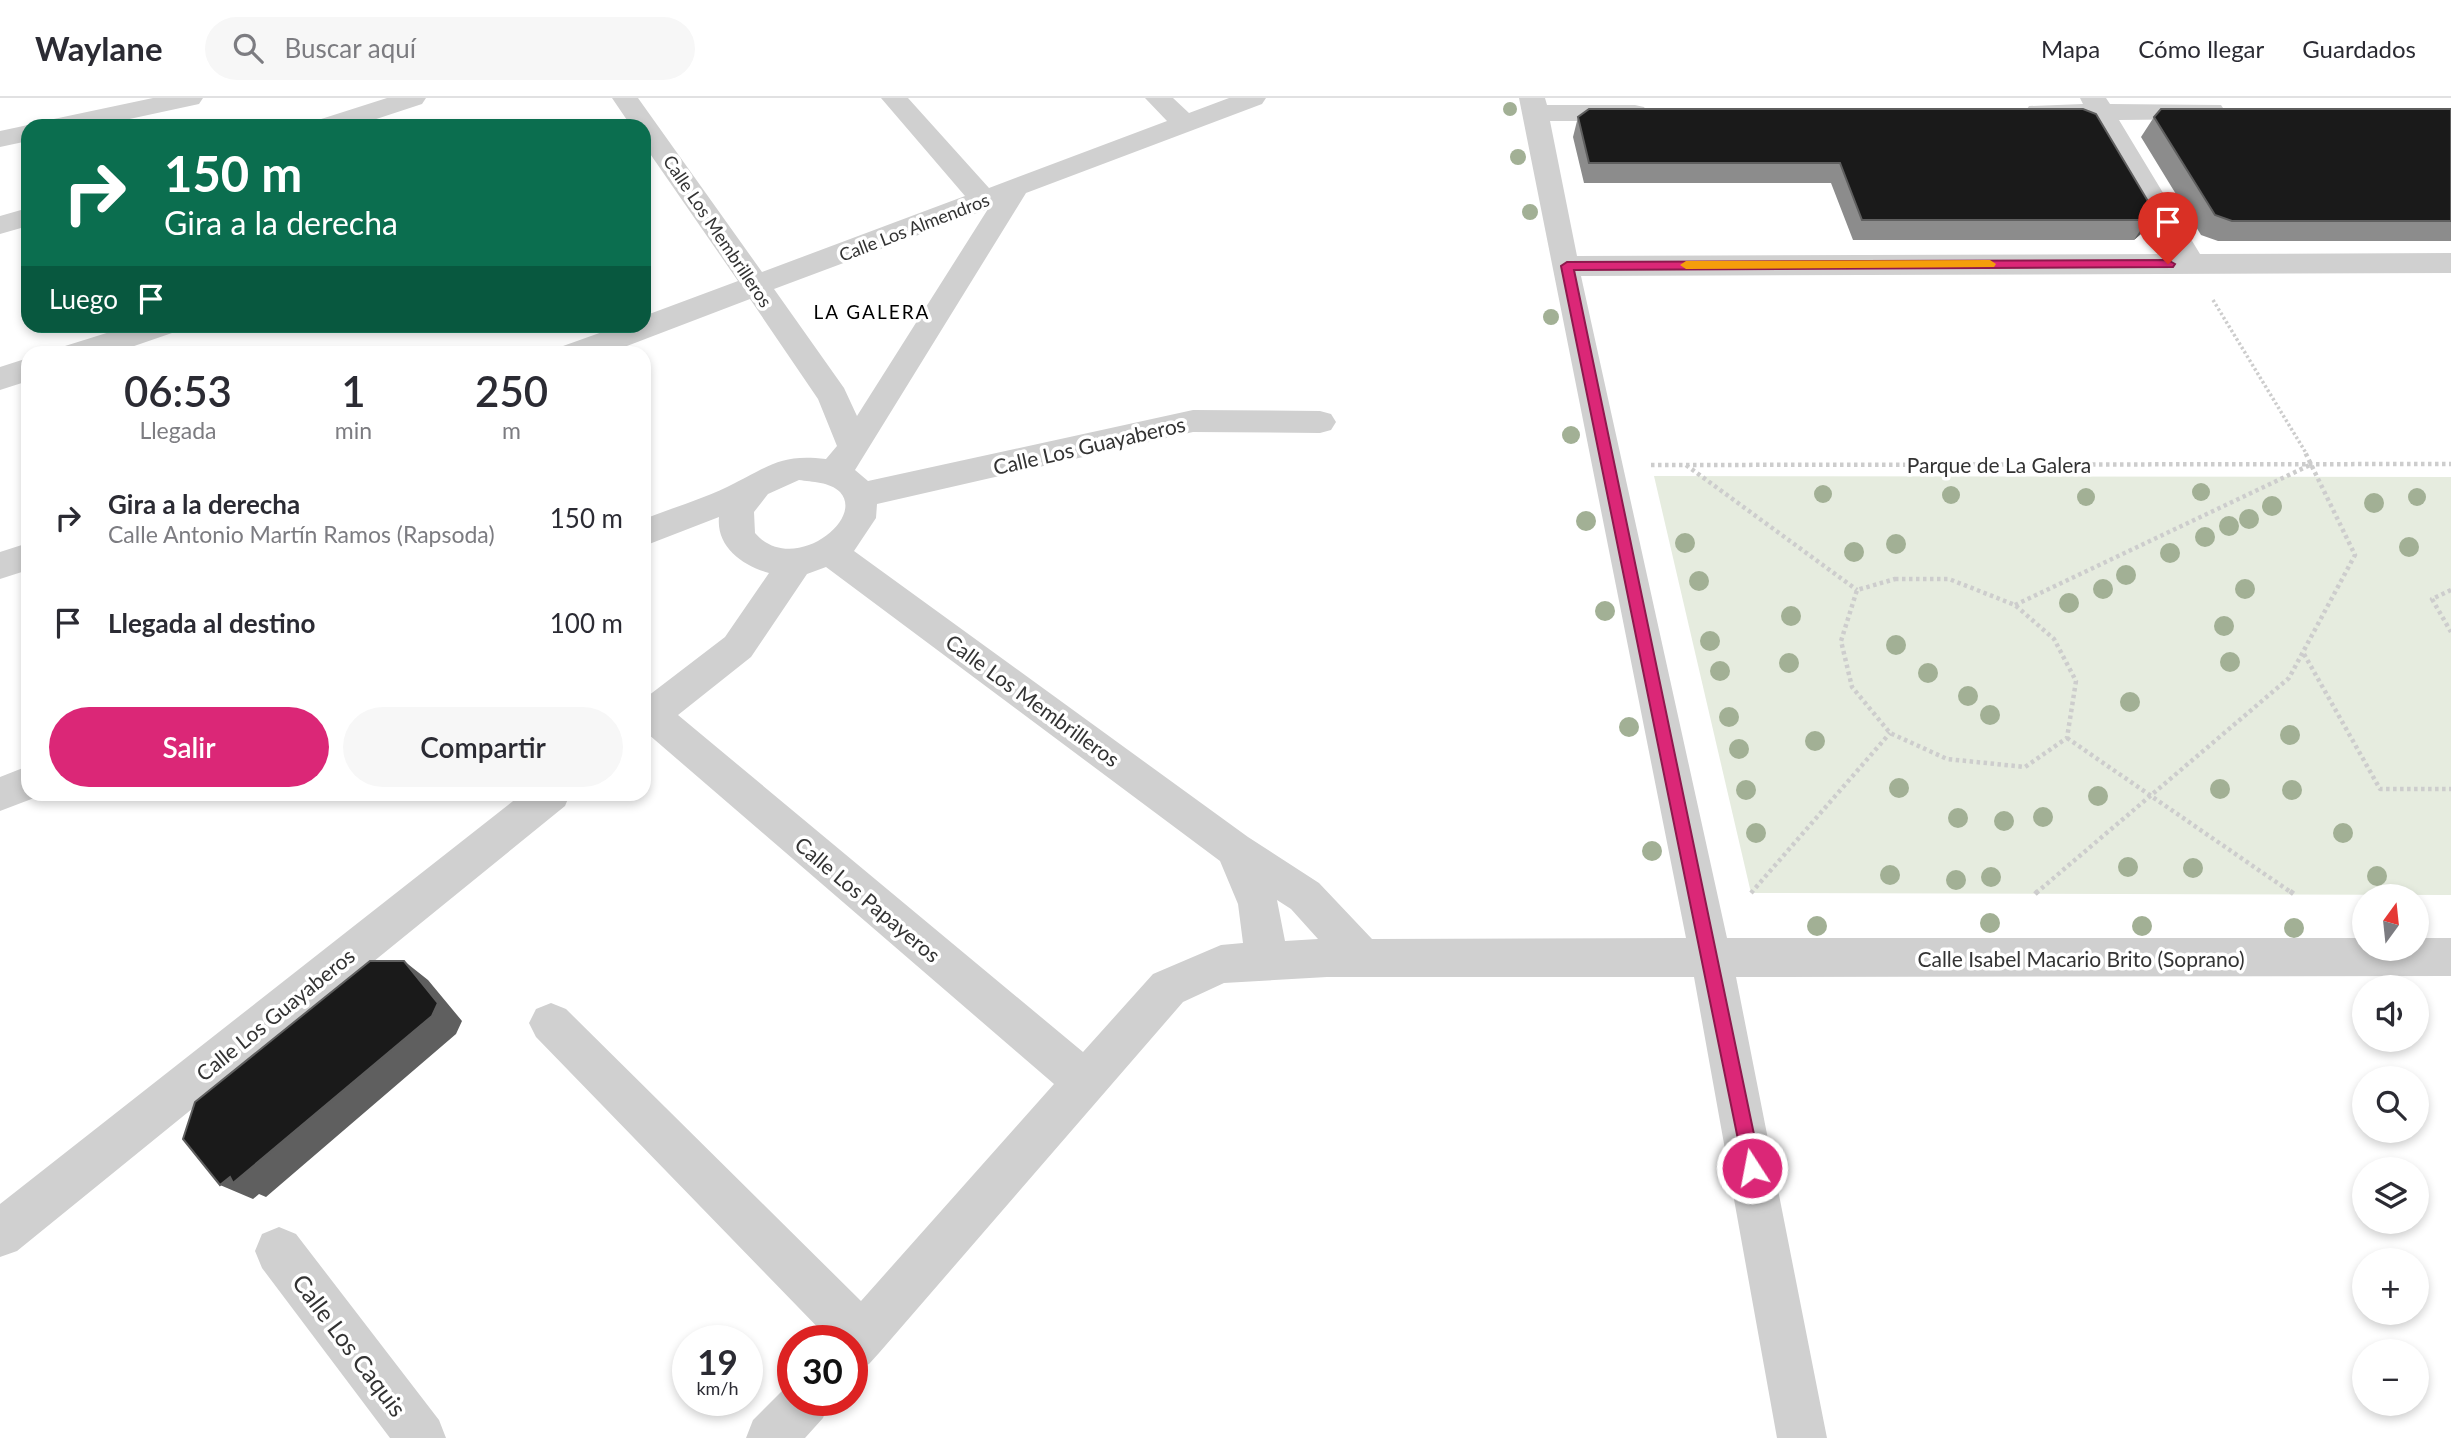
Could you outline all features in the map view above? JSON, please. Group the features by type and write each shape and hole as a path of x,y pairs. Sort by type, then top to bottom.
{"street":[{"path":"92,119 190,98"},
{"name":"Calle Los Membrilleros","path":"625,98 635,119"},
{"path":"894,98 985,201"},
{"path":"1158,98 1184,123"},
{"name":"Calle Los Almendros","path":"651,325 1253,98"},
{"path":"351,119 413,100"},
{"path":"2097,105 2191,264"},
{"path":"2009,112 2097,105 2235,111"},
{"path":"1662,113 1534,106 1556,225 1567,266 1710,960 1802,1438"},
{"path":"0,139 21,134"},
{"name":"Calle Los Membrilleros","path":"656,162 755,286 833,396 844,460"},
{"path":"651,530 749,491 780,472 818,468 844,460 1015,189"},
{"path":"0,225 21,219"},
{"path":"1567,266 2451,263"},
{"path":"100,346 140,333"},
{"name":"Calle Los Almendros","path":"595,346 630,333"},
{"path":"0,379 21,372"},
{"name":"Calle Los Guayaberos","path":"861,495 1193,421 1320,422"},
{"path":"749,491 738,505 734,519 736,534 744,547 758,556 776,562 813,557 847,541 858,526 863,510 861,495 847,477 844,460"},
{"path":"651,714 738,647 813,557"},
{"name":"Calle Los Membrilleros","path":"813,557 1305,897 1363,958"},
{"path":"0,566 21,558"},
{"name":"Calle Los Papayeros","path":"651,720 1086,1083"},
{"path":"0,794 21,786"},
{"name":"Calle Los Guayaberos","path":"0,1234 542,801"},
{"name":"Calle Los Membrilleros","path":"1234,849 1259,901 1265,927 1264,961"},
{"name":"Calle Isabel Macario Brito (Soprano)","path":"868,1329 1168,988 1221,964 1363,958 1710,960 2451,957"},
{"path":"551,1023 842,1325"},
{"name":"Calle Los Caquis","path":"279,1251 421,1438"},
{"path":"771,1438 790,1416"}],"path":[{"path":"2035,894 2289,678 2356,555 2312,464 2191,264"},
{"name":"Parque de La Galera","path":"2015,605 2312,464"},
{"name":"Parque de La Galera","path":"1608,465 2451,464"},
{"path":"1685,465 1857,590"},
{"path":"1895,579 1949,579 2015,605 2054,639 2076,681 2067,738 2025,767 1947,760 1890,733 1852,687 1846,664 1841,641 1857,590 1895,579"},
{"path":"2451,590 2432,599 2451,632"},
{"path":"2304,653 2380,789 2451,789"},
{"path":"1751,893 1890,733"},
{"path":"2067,738 2295,895"}],"shaded area":[{"path":"1654,476 2451,477 2451,895 2429,895 2429,884 2352,884 2352,895 1751,893"}],"building":[{"path":"1589,109 2083,109 2096,114 2155,213 2147,220 1862,220 1840,163 1589,163 1578,117"},
{"path":"2161,109 2451,109 2451,221 2232,221 2215,215 2154,117"},
{"path":"370,961 404,961 438,1003 432,1016 233,1183 230,1177 220,1185 183,1139 195,1102"}],"slow traffic":[{"path":"1686,265 1990,264"}],"district":[{"name":"LA GALERA","path":"872,311"}],"route":[{"path":"1752,1168 1732,1059 1567,266 2168,264"}]}
